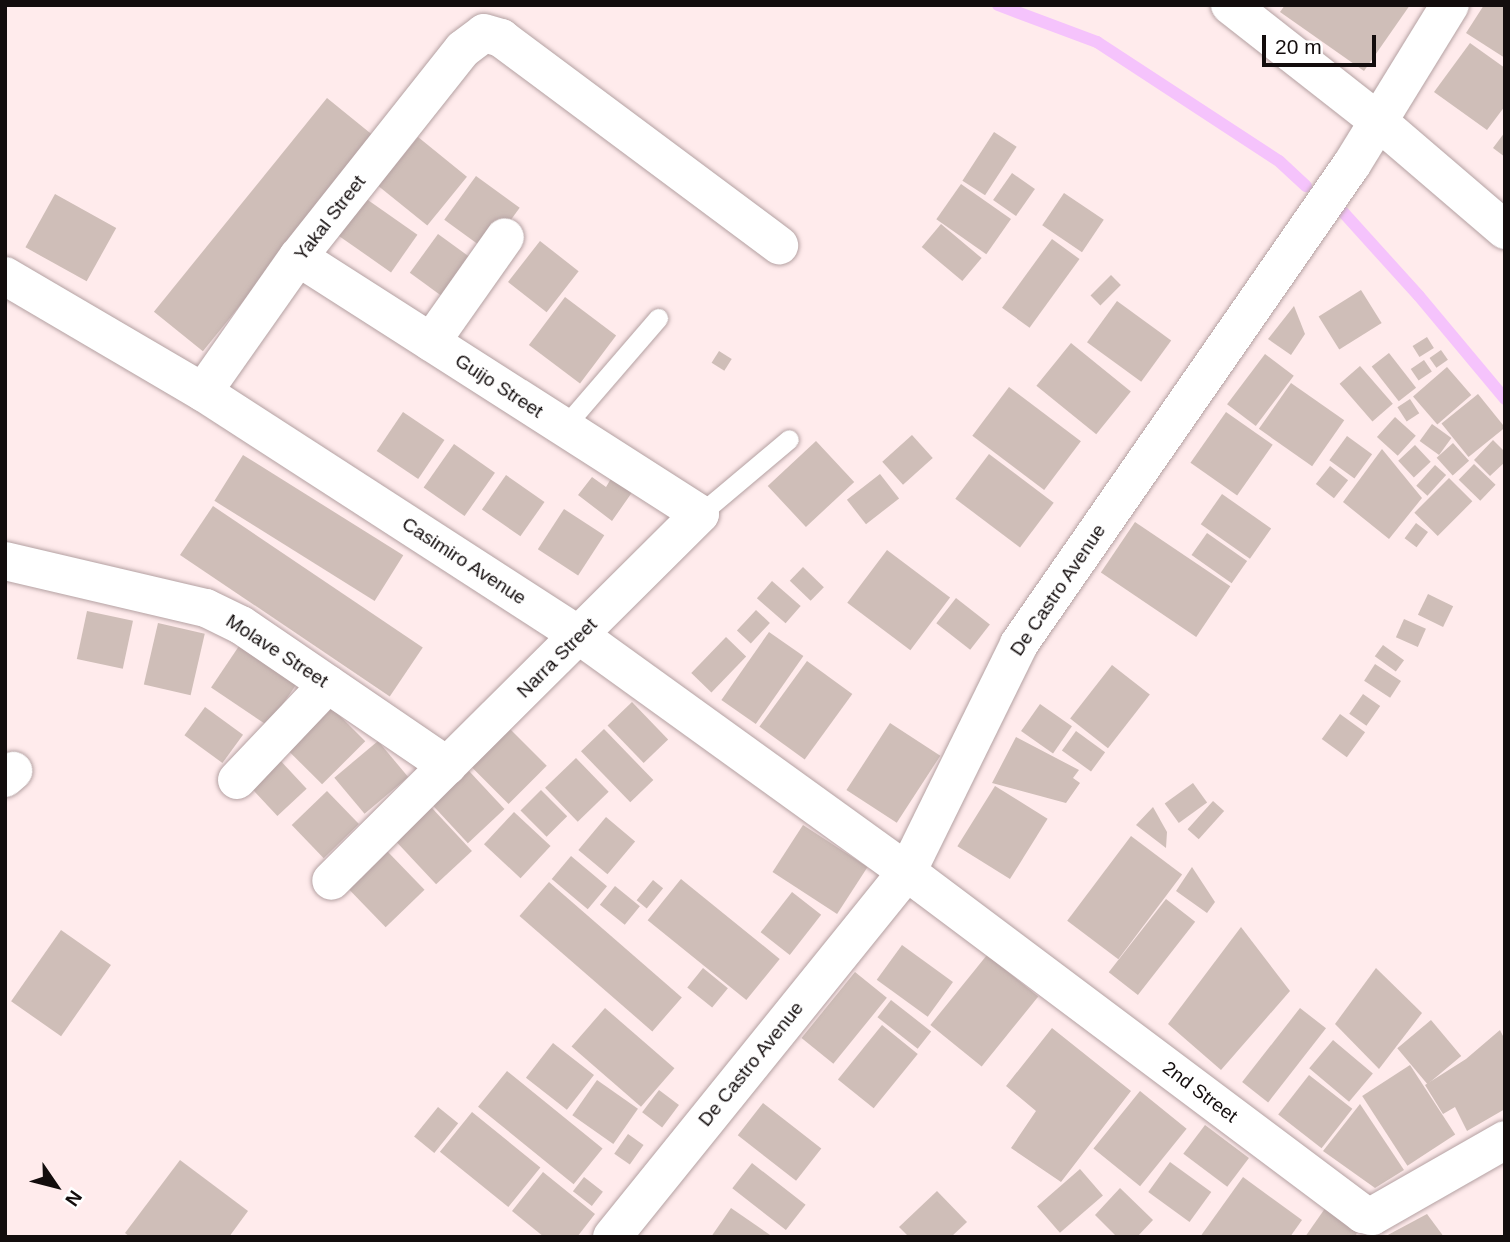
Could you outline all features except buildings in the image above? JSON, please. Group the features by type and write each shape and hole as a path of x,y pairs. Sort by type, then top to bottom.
{"street":[{"path":"1230,5 1380,122 1505,230"},
{"name":"De Castro Avenue","path":"612,1237 907,872 1019,644 1380,122 1450,5"},
{"name":"Yakal Street","path":"203,392 298,257 463,49 484,33 501,38 779,245"},
{"path":"431,342 505,237"},
{"name":"Guijo Street","path":"298,257 700,514"},
{"name":"Casimiro Avenue","path":"5,275 203,392 580,636 907,872"},
{"name":"Narra Street","path":"331,881 700,514"},
{"name":"Molave Street","path":"5,561 206,608 242,625 447,766"},
{"path":"237,780 328,684"},
{"name":"2nd Street","path":"907,872 1363,1214 1372,1216 1505,1140"}],"lane":[{"path":"564,427 658,318"},
{"name":"Narra Street","path":"700,514 789,439"}],"waterway":[{"path":"998,5 1097,42 1279,161 1306,186"},
{"path":"1343,212 1419,296 1505,399"}]}
